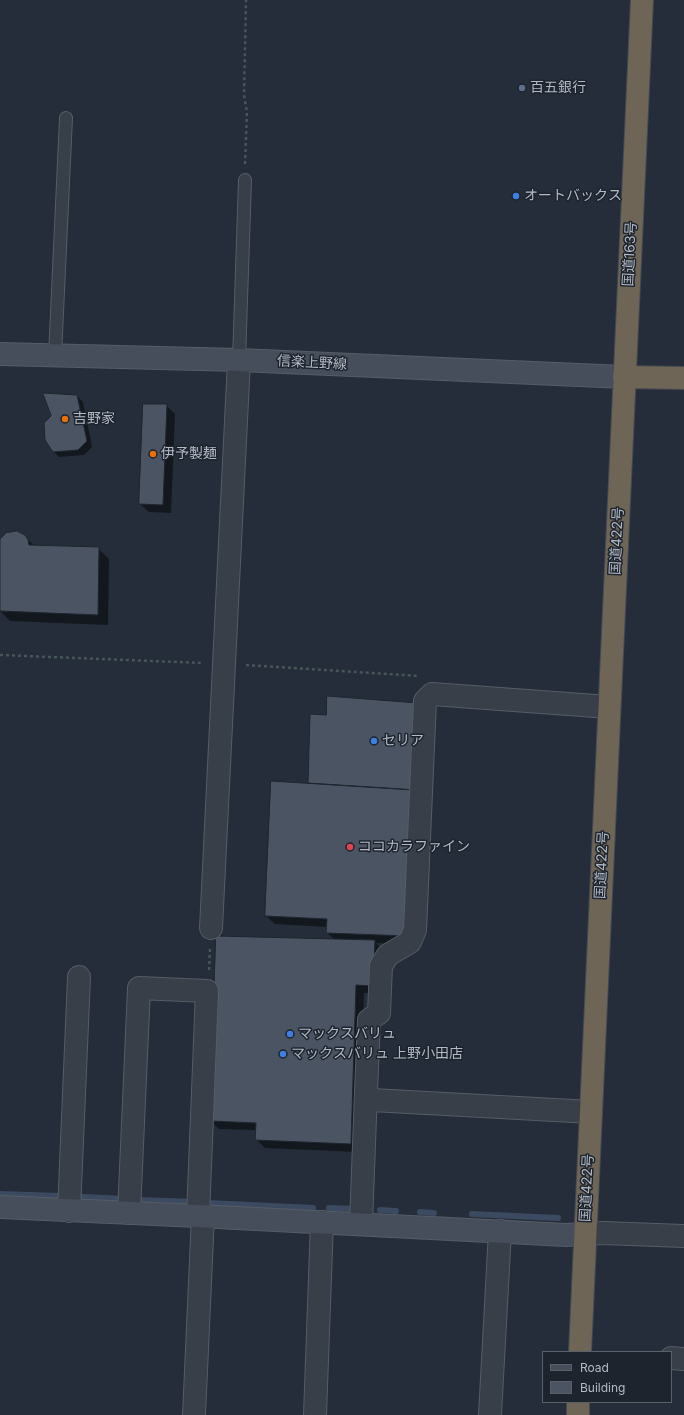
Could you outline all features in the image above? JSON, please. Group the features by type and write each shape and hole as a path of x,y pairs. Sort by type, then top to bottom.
{"highway":[{"name":"国道163号","path":"624,377 642,0"},
{"path":"624,377 684,378"},
{"name":"国道422号","path":"580,1351 624,377"},
{"path":"578,1403 578,1415"}],"main road":[{"name":"信楽上野線","path":"0,354 239,360 624,377"},
{"path":"0,1208 200,1216 566,1235 585,1234"}],"street":[{"path":"211,928 239,360"},
{"path":"361,1224 369,1020 379,1013 381,966 388,955 410,942 415,930 425,701 432,694 609,707"},
{"path":"69,1211 79,977"},
{"path":"129,1213 139,988 207,991 194,1415"},
{"path":"366,1091 372,1100 591,1112"},
{"path":"316,1415 322,1222"},
{"path":"490,1415 500,1231"},
{"path":"585,1234 603,1233 684,1236"},
{"path":"672,1358 684,1359"}],"lane":[{"path":"55,356 66,118"},
{"path":"239,360 245,180"}],"path":[{"path":"245,180 247,112 244,95 246,0"},
{"path":"0,655 224,664 421,677"},
{"path":"207,991 211,928"}],"building":[{"name":"吉野家","path":"43,393 77,395 87,441 78,450 53,452 45,440 44,423 51,416"},
{"name":"伊予製麺","path":"143,404 167,404 163,505 139,504"},
{"path":"17,531 25,535 29,545 99,547 98,615 0,611 0,539 6,533"},
{"path":"327,696 418,703 415,790 308,783 310,714 326,715"},
{"path":"271,781 415,790 408,936 326,933 327,919 265,916"},
{"name":"マックスバリュ 上野小田店","path":"216,936 375,940 373,986 356,985 351,1144 255,1140 256,1123 210,1121"}],"waterway":[{"path":"0,1194 59,1196"},
{"path":"82,1197 126,1199"},
{"path":"139,1200 194,1202"},
{"path":"208,1203 313,1208"},
{"path":"329,1208 355,1209"},
{"path":"380,1210 396,1211"},
{"path":"420,1212 434,1213"},
{"path":"472,1214 558,1218"}],"place":[{"name":"百五銀行","path":"522,88"},
{"name":"オートバックス","path":"516,196"},
{"name":"吉野家","path":"65,419"},
{"name":"伊予製麺","path":"153,454"},
{"name":"セリア","path":"374,741"},
{"name":"ココカラファイン","path":"350,847"},
{"name":"マックスバリュ","path":"290,1034"},
{"name":"マックスバリュ 上野小田店","path":"283,1054"}]}
